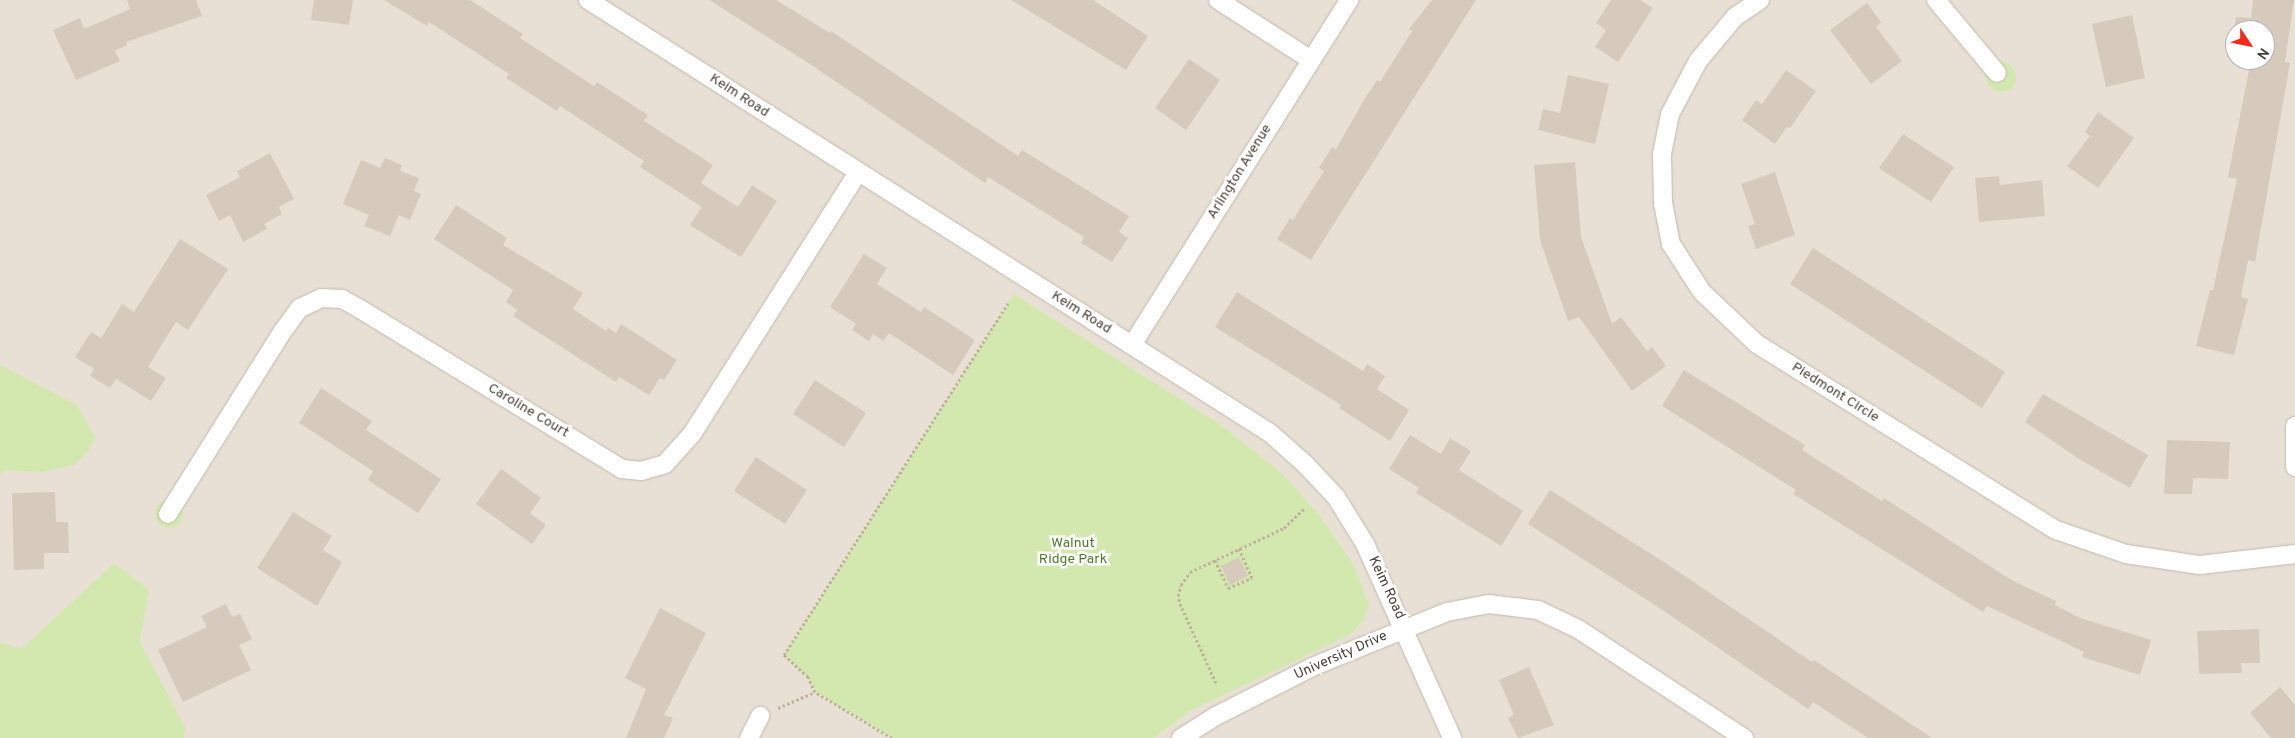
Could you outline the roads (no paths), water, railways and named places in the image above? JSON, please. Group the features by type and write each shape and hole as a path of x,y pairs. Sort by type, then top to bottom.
{"street":[{"name":"Keim Road","path":"588,0 1270,433 1305,464 1336,497 1365,544 1452,738"},
{"path":"1218,0 1311,60"},
{"name":"Arlington Avenue","path":"1132,345 1349,0"},
{"name":"Piedmont Circle","path":"1760,0 1735,18 1698,61 1670,114 1662,154 1663,203 1671,244 1702,292 1757,344 2056,530 2126,554 2200,565 2295,554"},
{"path":"1936,0 1998,73"},
{"name":"Caroline Court","path":"168,514 283,331 300,308 321,298 342,299 360,309 622,469 641,471 665,464 692,434 858,172"},
{"path":"2295,426 2295,467"},
{"name":"University Drive","path":"1181,738 1216,716 1312,667 1447,612 1489,604 1538,610 1578,629 1744,738"},
{"path":"749,738 760,716"}],"park label":[{"name":"Walnut Ridge Park","path":"1073,552"}]}
